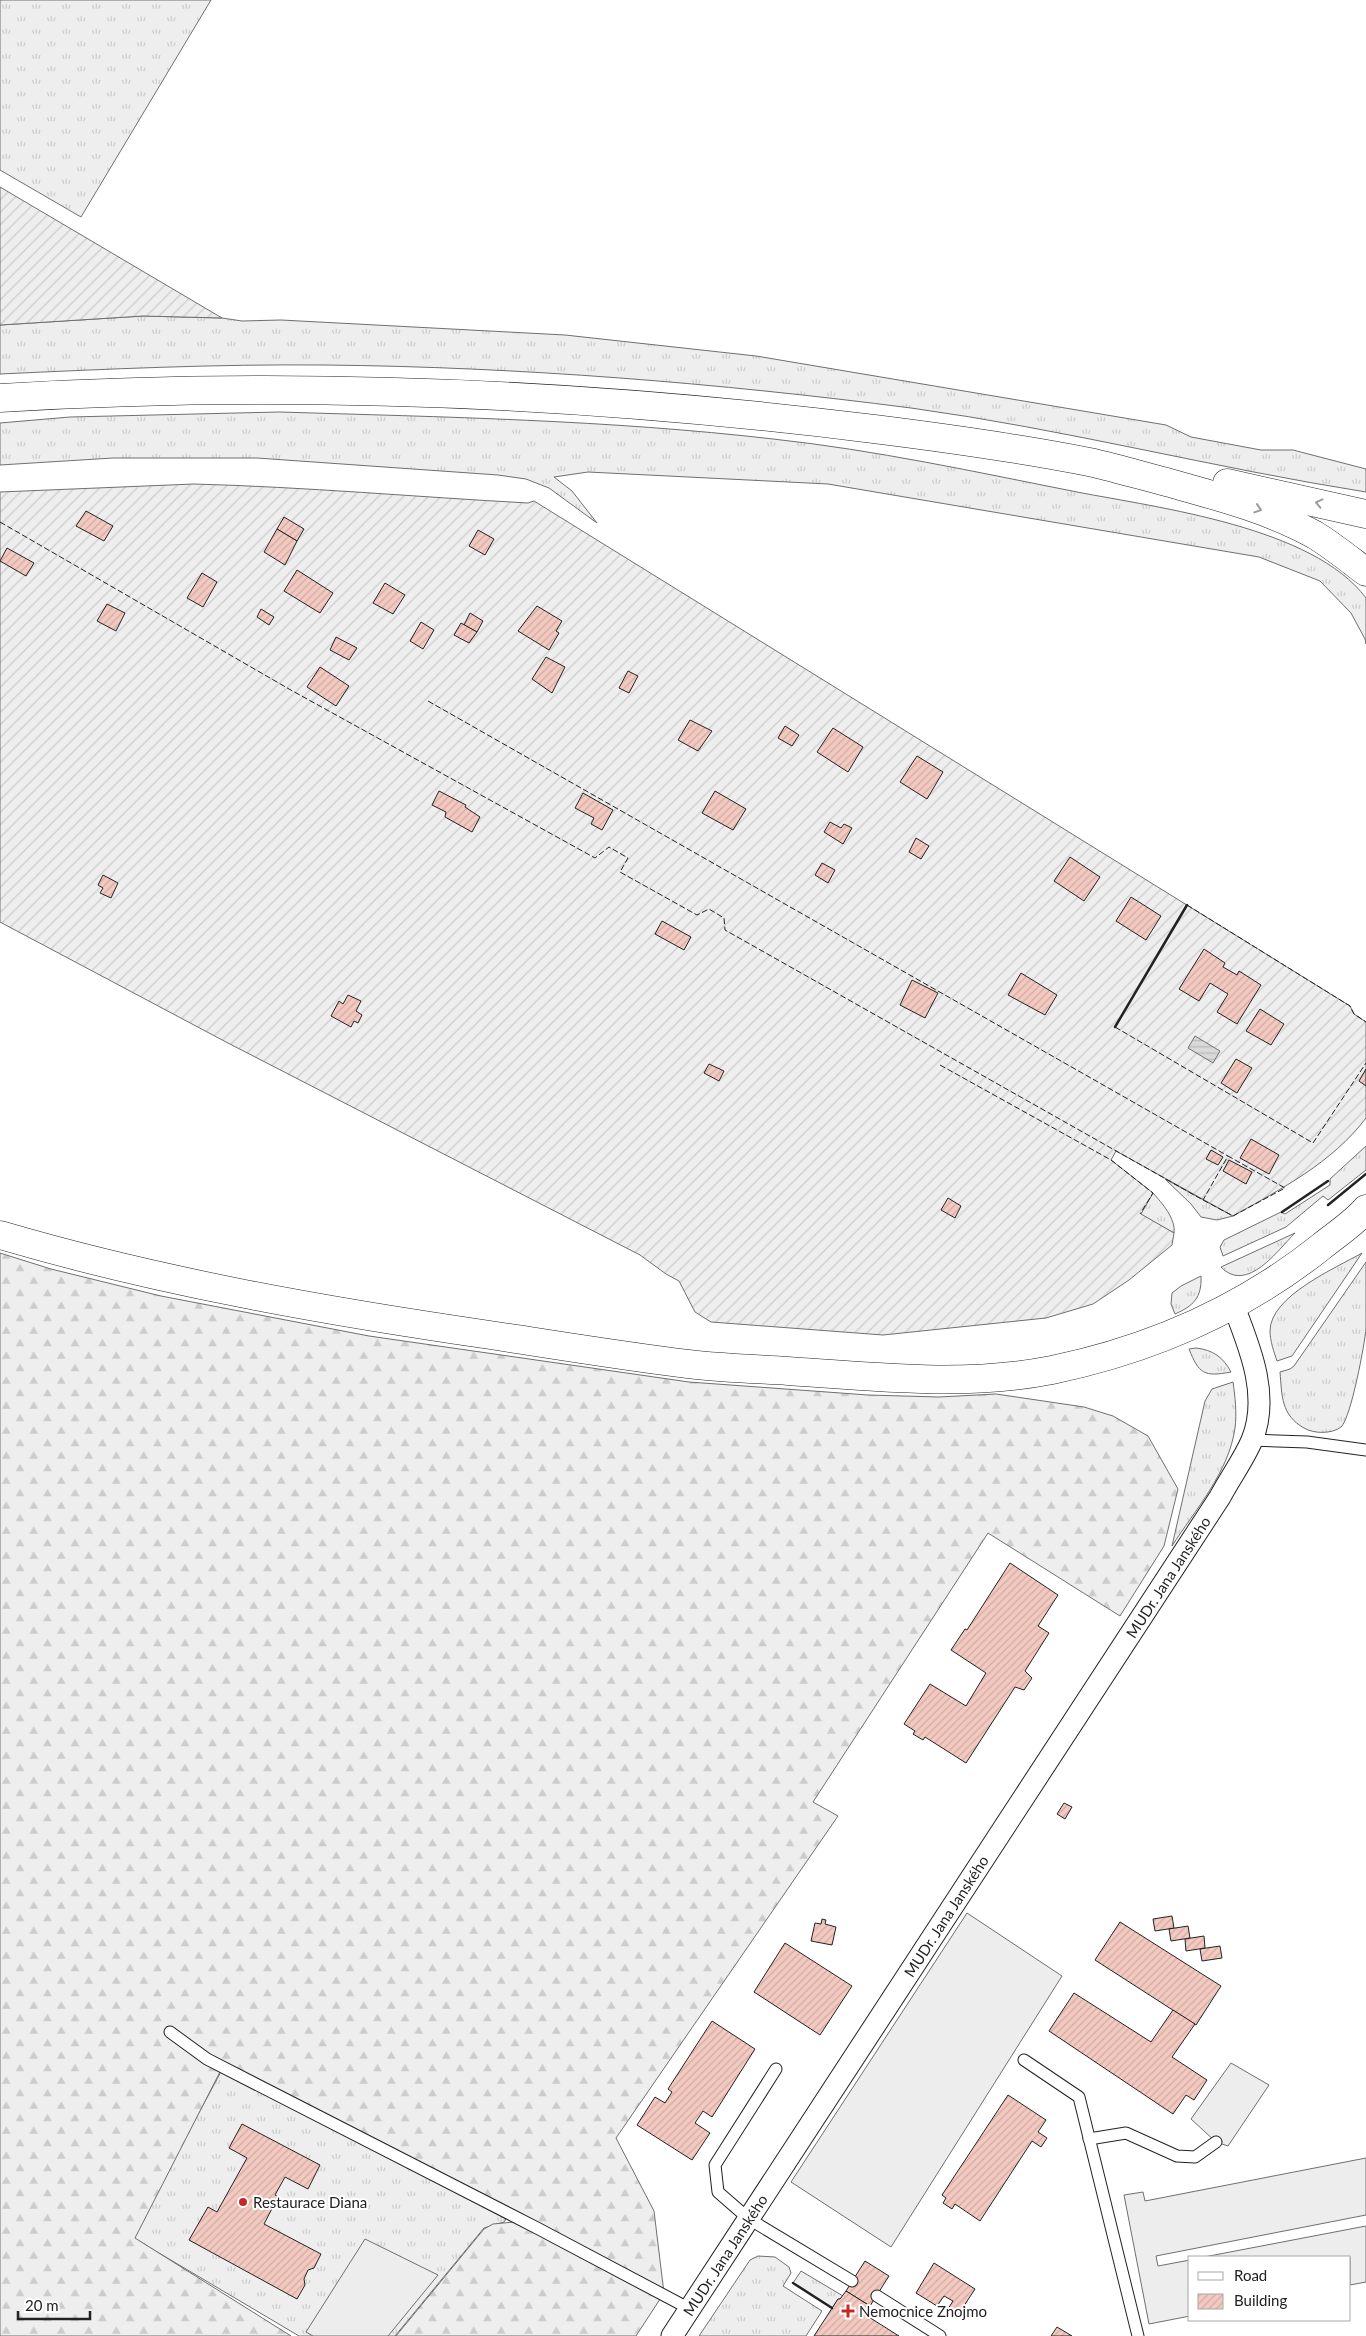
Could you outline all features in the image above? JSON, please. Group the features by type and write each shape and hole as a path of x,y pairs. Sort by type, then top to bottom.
{"main road":[{"path":"0,398 87,392 285,389 548,397 752,414 956,439 1093,463 1220,496 1266,511 1317,536 1366,572"},
{"path":"1093,463 1128,462 1366,514"},
{"path":"0,1235 165,1278 372,1318 691,1364 869,1377 938,1379 1050,1370 1130,1350 1166,1338 1234,1307 1299,1264 1366,1209"}],"street":[{"name":"MUDr. Jana Janského","path":"672,2336 1220,1497 1251,1440 1258,1418 1256,1371 1234,1307"}],"lane":[{"path":"1251,1440 1307,1442 1366,1450"},
{"path":"170,2032 206,2059 529,2224 690,2309"},
{"path":"1024,2060 1079,2097 1138,2336"},
{"path":"776,2069 715,2165 718,2192 749,2219 852,2281"},
{"path":"1090,2139 1126,2133 1177,2156 1195,2156 1216,2142"},
{"path":"877,2296 940,2336"}],"green space":[{"path":"0,0 211,0 81,217 0,170"},
{"path":"0,187 222,318 143,316 0,325"},
{"path":"143,316 222,318 242,321 281,320 565,335 756,356 1166,425 1191,437 1261,450 1293,450 1366,469 1366,492 968,417 838,399 692,384 545,373 398,366 203,366 0,374 0,325"},
{"path":"279,412 588,423 773,439 925,462 1150,505 1233,524 1273,537 1310,554 1342,574 1366,598 1366,644 1351,613 1320,581 1259,557 828,484 588,472 554,477 572,491 597,523 549,488 526,479 498,475 257,458 113,458 0,465 0,423 70,417"},
{"path":"194,484 528,503 534,501 1350,1006 1354,1014 1366,1022 1366,1118 1322,1162 1287,1185 1233,1216 1116,1151 1111,1160 1153,1193 1141,1214 1174,1233 1172,1245 1129,1280 1093,1304 1046,1318 883,1335 711,1322 695,1312 679,1281 640,1255 226,1042 0,922 0,492"},
{"path":"1366,1146 1366,1170 1328,1200 1323,1196 1286,1227 1223,1256 1220,1247 1224,1240 1281,1212 1285,1214 1330,1185 1330,1179"},
{"path":"1165,1179 1233,1216 1217,1220 1201,1217 1191,1204"},
{"path":"1153,1193 1171,1217 1174,1233 1140,1214"},
{"path":"1295,1233 1271,1258 1251,1273 1231,1274 1221,1267"},
{"path":"0,1253 51,1269 161,1296 369,1336 689,1382 868,1395 939,1397 996,1394 1084,1407 1113,1416 1148,1436 1178,1489 1164,1546 1120,1616 988,1533 813,1802 838,1816 616,2138 654,2211 664,2293 636,2336 396,2336 484,2229 493,2224 514,2222 222,2068 135,2238 291,2336 0,2336"},
{"path":"1362,1253 1292,1356 1277,1361 1271,1343 1270,1331 1273,1318 1281,1306 1306,1284"},
{"path":"1366,1262 1366,1328 1349,1410 1341,1427 1333,1431 1308,1430 1296,1423 1287,1411 1282,1397 1280,1372 1294,1366"},
{"path":"1201,1276 1198,1296 1187,1308 1175,1314 1171,1304 1172,1293"},
{"path":"1189,1349 1208,1350 1217,1355 1225,1362 1231,1372 1208,1374 1204,1372 1196,1364"},
{"path":"1233,1382 1236,1422 1232,1444 1210,1490 1172,1546 1205,1401 1212,1389"},
{"path":"223,2068 506,2219 504,2222 484,2228 395,2336 299,2336 132,2237"},
{"path":"758,2256 775,2257 789,2267 791,2273 783,2286 822,2311 806,2336 699,2336 750,2260"},
{"path":"801,2271 843,2296 838,2299 832,2308 793,2283"}],"shaded area":[{"path":"1195,1036 1220,1051 1213,1063 1188,1048"},
{"path":"967,1913 1062,1976 891,2247 791,2182"},
{"path":"1231,2063 1269,2085 1228,2146 1216,2142 1191,2119"},
{"path":"1366,2158 1366,2215 1156,2256 1158,2266 1188,2260 1188,2316 1149,2324 1124,2195 1143,2192 1145,2201"},
{"path":"1366,2226 1366,2282 1351,2285 1351,2256 1209,2256"},
{"path":"365,2239 438,2275 388,2336 313,2336 306,2332"}],"building":[{"path":"86,511 113,526 104,541 76,526"},
{"path":"284,517 304,529 297,541 277,529"},
{"path":"277,529 297,541 285,565 264,552"},
{"path":"478,530 494,539 485,555 469,546"},
{"path":"7,548 34,563 26,576 0,561"},
{"path":"297,570 333,593 320,613 284,591"},
{"path":"202,573 217,582 203,607 187,598"},
{"path":"385,583 405,595 393,614 373,603"},
{"path":"107,604 125,613 116,631 97,621"},
{"path":"537,606 562,621 556,631 559,633 549,650 518,631"},
{"path":"261,609 274,617 269,625 257,617"},
{"path":"470,613 483,621 477,632 464,625"},
{"path":"421,622 434,630 423,649 410,641"},
{"path":"461,623 477,632 469,643 454,635"},
{"path":"336,637 357,648 349,660 330,650"},
{"path":"546,657 565,667 552,693 532,679"},
{"path":"320,667 349,686 336,706 307,687"},
{"path":"628,671 638,676 629,693 619,688"},
{"path":"690,720 712,731 698,751 678,740"},
{"path":"785,726 799,735 792,746 778,738"},
{"path":"833,728 863,747 848,772 817,752"},
{"path":"917,756 943,772 927,799 900,782"},
{"path":"439,791 466,805 465,807 480,817 472,832 445,817 446,812 432,805"},
{"path":"715,791 746,809 733,830 702,813"},
{"path":"583,793 613,810 602,830 591,824 594,818 575,808"},
{"path":"830,822 841,828 844,824 852,828 843,844 824,832"},
{"path":"916,838 929,846 921,859 909,852"},
{"path":"1070,857 1100,877 1084,901 1054,881"},
{"path":"822,863 835,870 828,883 815,875"},
{"path":"103,875 118,883 111,898 100,893 103,888 98,885"},
{"path":"1131,897 1161,916 1146,940 1116,921"},
{"path":"662,921 691,937 684,950 655,934"},
{"path":"1204,949 1225,963 1223,967 1237,975 1239,971 1261,985 1237,1024 1217,1012 1228,994 1210,983 1199,1001 1179,989"},
{"path":"1021,973 1057,995 1045,1015 1008,995"},
{"path":"912,980 938,993 925,1018 900,1005"},
{"path":"348,995 361,1001 356,1011 362,1015 358,1023 354,1021 351,1027 331,1016 339,1001 343,1004"},
{"path":"1260,1009 1284,1024 1271,1045 1246,1031"},
{"path":"1236,1059 1252,1068 1237,1093 1221,1083"},
{"path":"709,1064 724,1071 719,1081 704,1073"},
{"path":"1366,1069 1366,1086 1359,1081"},
{"path":"1251,1139 1279,1155 1269,1174 1240,1158"},
{"path":"1211,1150 1223,1157 1218,1165 1206,1159"},
{"path":"1229,1160 1252,1172 1246,1184 1223,1171"},
{"path":"948,1198 961,1206 955,1218 941,1210"},
{"path":"1010,1563 1058,1595 1038,1626 1049,1633 1025,1671 1032,1678 1024,1690 1015,1687 966,1763 925,1737 923,1740 913,1734 915,1731 904,1724 930,1684 966,1706 986,1673 951,1650 965,1629 967,1630"},
{"path":"1064,1803 1072,1807 1065,1819 1057,1814"},
{"path":"1172,1916 1174,1928 1155,1931 1153,1919"},
{"path":"822,1919 826,1920 825,1924 836,1927 832,1945 811,1941 815,1923 821,1924"},
{"path":"1120,1922 1221,1986 1196,2025 1095,1960"},
{"path":"1188,1926 1190,1938 1171,1941 1169,1929"},
{"path":"1204,1936 1205,1948 1186,1951 1185,1939"},
{"path":"785,1943 852,1986 820,2035 754,1992"},
{"path":"1220,1946 1222,1958 1202,1961 1200,1949"},
{"path":"1074,1993 1151,2042 1173,2010 1195,2024 1172,2057 1207,2080 1194,2100 1186,2095 1173,2114 1049,2031"},
{"path":"712,2021 755,2049 712,2117 703,2111 695,2123 710,2133 692,2160 637,2125 655,2097 665,2103 672,2092 668,2089"},
{"path":"1008,2095 1046,2120 1038,2132 1047,2138 1041,2147 1032,2141 980,2221 955,2204 952,2209 943,2203 946,2198 942,2195"},
{"path":"242,2124 320,2165 308,2189 285,2177 275,2195 278,2197 264,2224 321,2254 314,2268 308,2270 304,2279 305,2285 297,2299 189,2240 208,2207 217,2212 247,2158 229,2148"},
{"path":"865,2261 889,2276 870,2306 846,2291"},
{"path":"934,2263 975,2289 956,2318 946,2312 953,2301 944,2296 937,2306 916,2293"},
{"name":"Nemocnice Znojmo","path":"846,2291 870,2306 864,2314 899,2336 814,2336 838,2299"},
{"path":"1057,2327 1072,2336 1051,2336"}],"fence":[{"path":"0,522 289,689 595,858 609,847 628,858 620,872 697,915 709,909 724,918 725,930 1203,1200 1233,1216 1285,1188 1228,1156 1203,1200"},
{"path":"428,701 1228,1156"},
{"path":"1187,905 1350,1006 1354,1014 1366,1022"},
{"path":"1115,1027 1313,1143 1366,1063"},
{"path":"940,1065 1111,1160 1153,1193 1140,1214"}],"wall":[{"path":"1115,1027 1187,905"},
{"path":"1328,1205 1366,1174"},
{"path":"1282,1212 1328,1181"},
{"path":"793,2283 832,2308"}],"place":[{"name":"Restaurace Diana","path":"243,2202"},
{"name":"Nemocnice Znojmo","path":"848,2311"}]}
